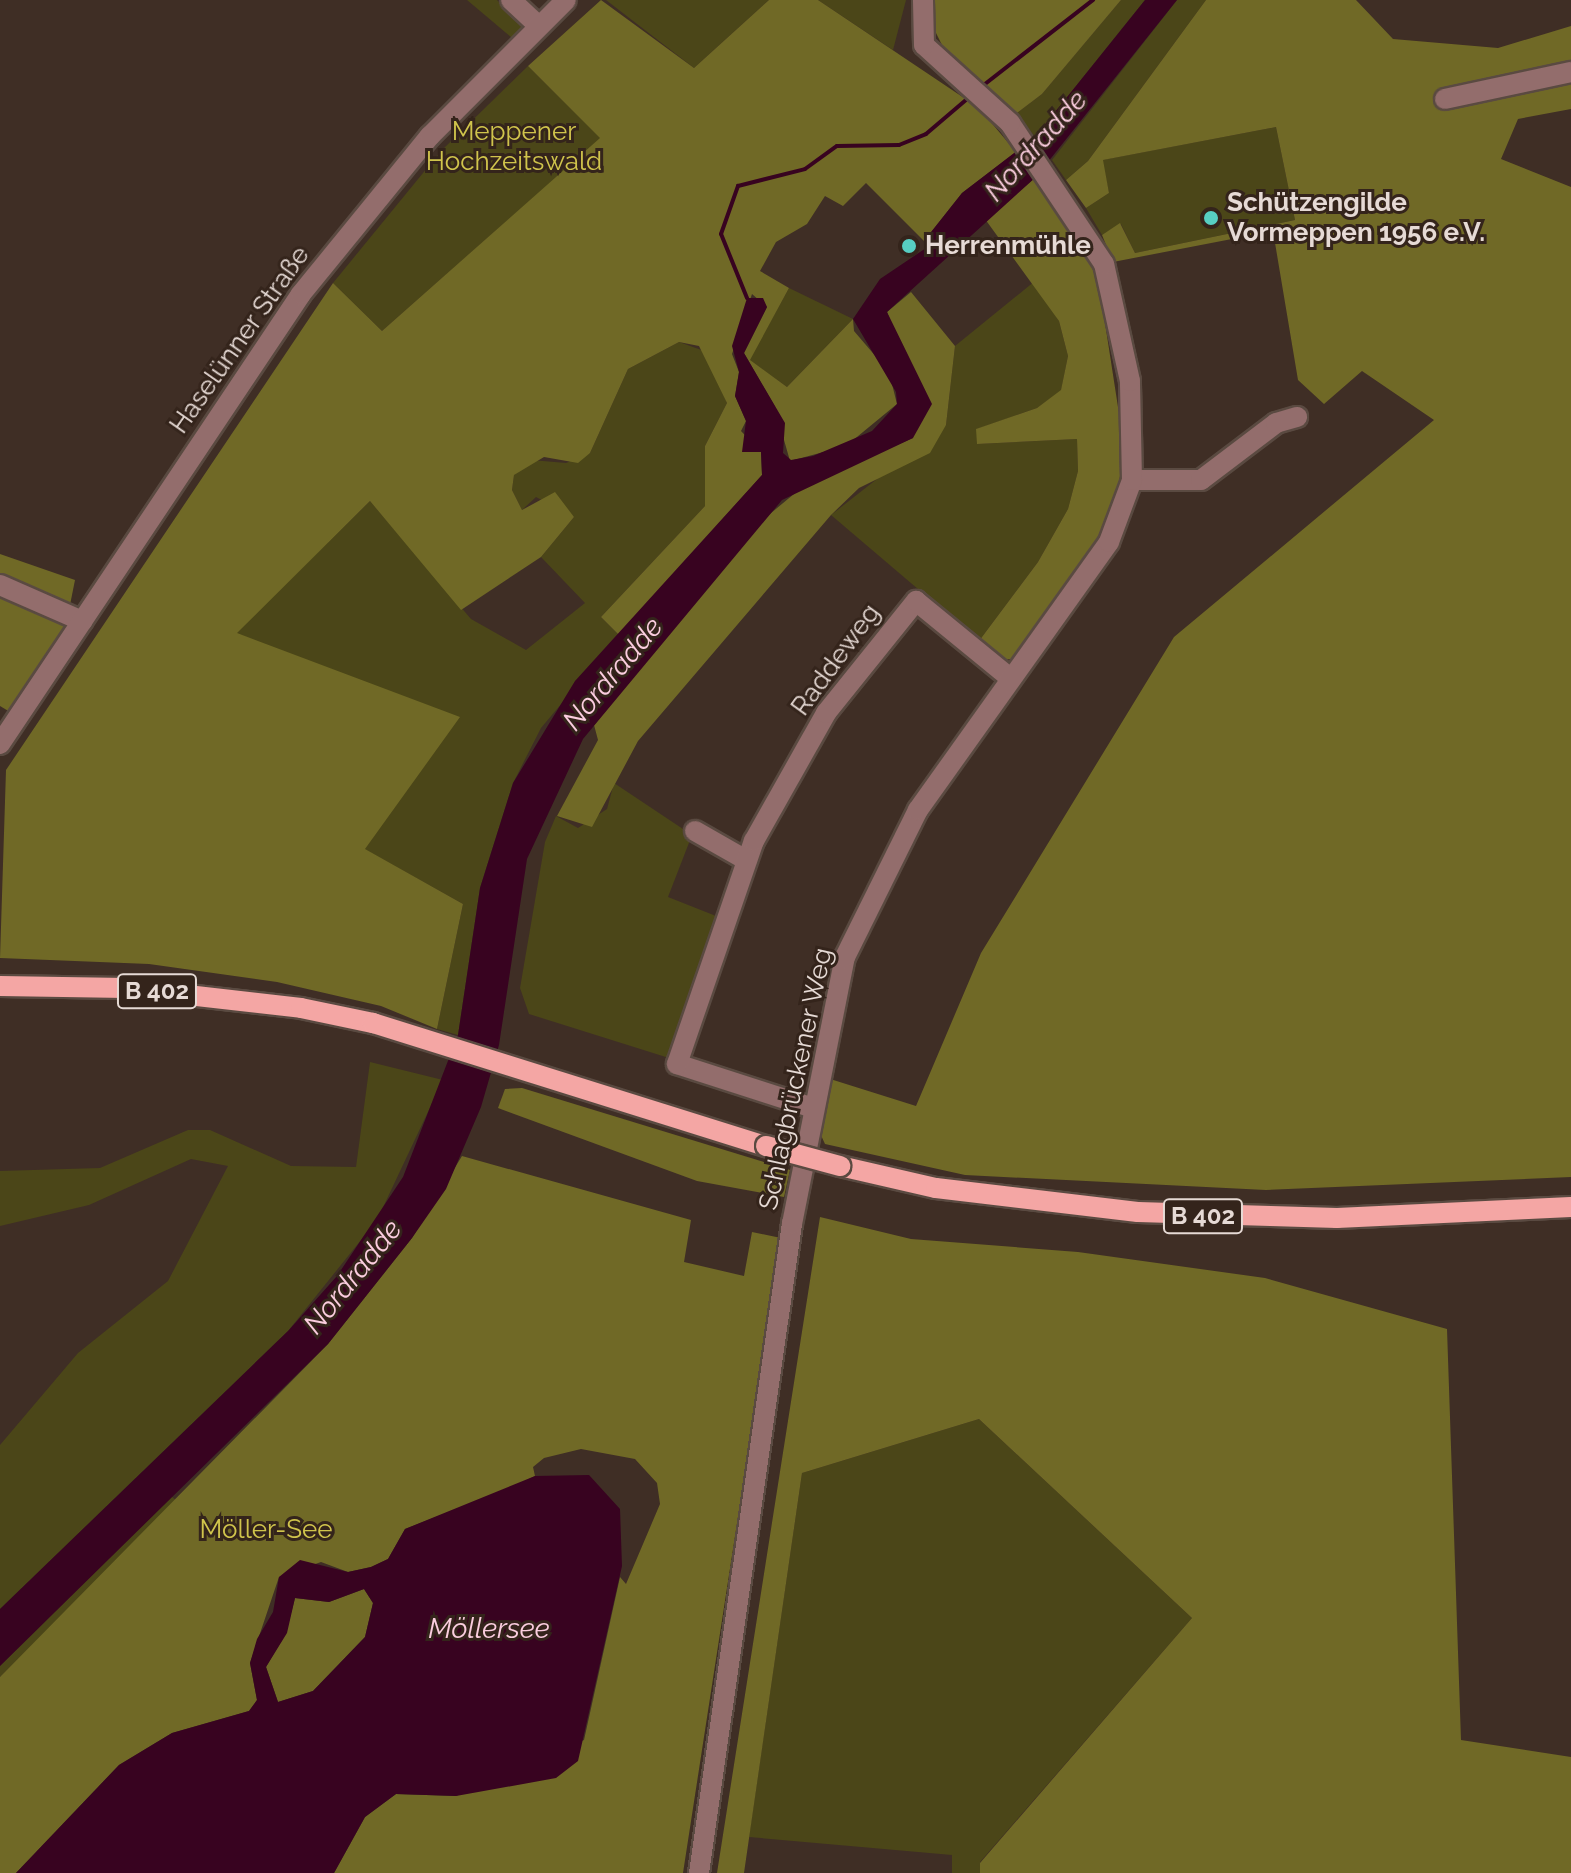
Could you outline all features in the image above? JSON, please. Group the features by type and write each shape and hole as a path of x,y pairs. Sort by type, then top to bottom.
{"main road":[{"name":"B 402","path":"5,983 126,988 301,1008 418,1038 766,1146 936,1188 1152,1213 1337,1218 1571,1207"}],"street":[{"path":"511,0 539,26"},
{"name":"Haselünner Straße","path":"0,744 301,294 430,136 566,0"},
{"name":"Schlagbrückener Weg","path":"699,1873 739,1622 813,1108 859,917 918,810 1109,542 1132,480 1130,381 1111,284 1055,184 1010,123 924,45 923,0"},
{"path":"1445,99 1571,72"},
{"path":"1132,480 1201,480 1276,423 1297,417"},
{"path":"0,585 82,621"},
{"name":"Raddeweg","path":"813,1108 677,1064 746,860 826,713 916,601 1010,678"},
{"path":"695,831 746,860"}],"green space":[{"path":"467,0 497,0 523,28 512,38"},
{"path":"601,0 694,68 769,0 818,0 979,108 1016,152 962,193 924,241 866,183 843,206 825,196 807,224 776,242 760,271 789,288 750,360 787,387 853,319 854,331 889,372 897,404 846,446 790,461 774,405 744,353 767,307 752,294 732,354 739,372 735,396 746,421 741,431 761,452 762,475 619,635 601,617 705,506 705,446 727,403 699,346 679,342 628,369 590,453 578,463 544,457 514,475 512,490 522,510 555,492 574,517 541,557 461,610 370,501 237,633 460,717 365,849 463,904 437,1029 381,1006 277,982 149,964 0,958 6,770 333,283 382,331 600,138 528,66"},
{"path":"606,0 769,0 694,68"},
{"path":"818,0 906,0 893,50"},
{"path":"933,0 1121,0 1042,94 1017,113 950,61 929,19"},
{"path":"1121,0 1145,0 1035,137 1017,113 1042,94"},
{"path":"1177,0 1206,0 1088,161 1066,180 1052,160"},
{"path":"1206,0 1356,0 1393,39 1498,48 1571,26 1571,109 1518,119 1501,159 1571,187 1571,1177 1266,1190 965,1175 825,1144 819,1131 827,1078 916,1106 981,953 1174,637 1434,420 1362,371 1324,404 1298,380 1273,231 1113,262 1102,235 1120,223 1135,253 1295,220 1276,127 1103,160 1109,193 1086,208 1066,180 1088,161"},
{"name":"Meppener Hochzeitswald","path":"528,66 601,138 382,331 333,283 441,151"},
{"path":"1276,127 1295,220 1135,253 1121,224 1102,235 1086,208 1109,193 1102,160"},
{"path":"1036,177 1097,271 1124,446 1116,506 1100,538 1012,659 1000,660 979,641 1038,562 1068,509 1078,471 1077,439 977,444 976,429 1037,408 1061,390 1068,356 1059,321 985,219"},
{"path":"1035,281 1059,321 1068,356 1061,391 1037,408 977,429 977,444 1077,439 1078,471 1068,509 1038,562 979,641 831,515 946,425 955,346"},
{"path":"789,288 853,319 787,387 749,360"},
{"path":"911,292 955,346 946,425 930,453 859,488 831,515 638,741 592,827 557,816 598,740 594,725 759,523 806,484 913,438 902,350 887,312"},
{"path":"679,342 707,352 727,403 705,446 705,506 601,617 619,635 541,728 513,783 480,888 458,1035 437,1029 463,904 364,849 236,633 370,501 471,619 526,650 585,603 541,557 574,517 536,497 522,510 512,490 514,475 531,460 566,463 590,453 628,369"},
{"path":"0,554 75,580 65,630 10,712 0,706"},
{"path":"614,783 692,835 668,897 716,916 669,1058 529,1014 520,988 545,842 556,816 578,828 607,809"},
{"path":"370,1062 443,1080 377,1220 288,1331 0,1609 0,1445 78,1353 168,1281 228,1166 191,1159 89,1205 0,1226 0,1171 100,1168 188,1130 210,1130 291,1166 356,1167"},
{"path":"522,1088 790,1170 784,1197 697,1181 498,1108 505,1089"},
{"name":"Möller-See","path":"462,1156 691,1220 684,1262 744,1276 752,1232 781,1238 683,1873 334,1873 365,1817 396,1794 456,1796 584,1740 620,1577 626,1584 660,1504 657,1483 635,1459 581,1449 544,1458 533,1467 535,1476 405,1529 388,1559 371,1567 348,1572 321,1562 279,1577 250,1663 257,1700 249,1711 172,1733 119,1765 16,1873 0,1873 0,1677 328,1344 412,1238"},
{"path":"820,1217 911,1239 1078,1252 1265,1278 1447,1329 1461,1740 1571,1757 1571,1873 980,1873 980,1863 1192,1618 979,1419 802,1473 744,1873 717,1873"},
{"path":"979,1419 1192,1618 980,1862 980,1873 952,1873 952,1855 749,1837 802,1473"},
{"path":"171,1496 178,1502 0,1677 0,1666"},
{"path":"364,1589 373,1603 365,1637 313,1691 278,1702 266,1667 286,1633 295,1598 329,1602"}],"water":[{"name":"Nordradde","path":"1145,0 1177,0 1036,177 887,312 932,404 913,438 782,500 583,739 527,859 499,1045 481,1107 446,1189 412,1238 328,1344 0,1666 0,1609 288,1331 337,1276 403,1177 458,1035 480,888 513,783 575,681 762,475 761,452 742,452 746,421 735,396 739,372 732,346 747,298 763,298 767,307 744,353 785,423 783,453 791,460 813,456 872,431 897,404 896,392 853,319 880,279 929,246 924,241 962,193 1035,137"},
{"name":"Möllersee","path":"589,1475 620,1509 622,1566 578,1761 556,1778 456,1796 396,1794 365,1817 334,1873 16,1873 119,1765 172,1733 249,1711 257,1700 250,1663 257,1639 273,1612 279,1577 300,1560 348,1572 371,1567 388,1559 405,1529 535,1476","holes":["364,1589 373,1603 365,1637 313,1691 278,1702 266,1667 287,1633 295,1598 329,1602"]}],"waterway":[{"path":"985,84 1093,0"},
{"path":"747,298 721,234 738,186 805,169 837,146 899,145 926,134 967,99"}],"place":[{"name":"Schützengilde Vormeppen 1956 e.V.","path":"1211,218"},
{"name":"Herrenmühle","path":"909,246"}]}
